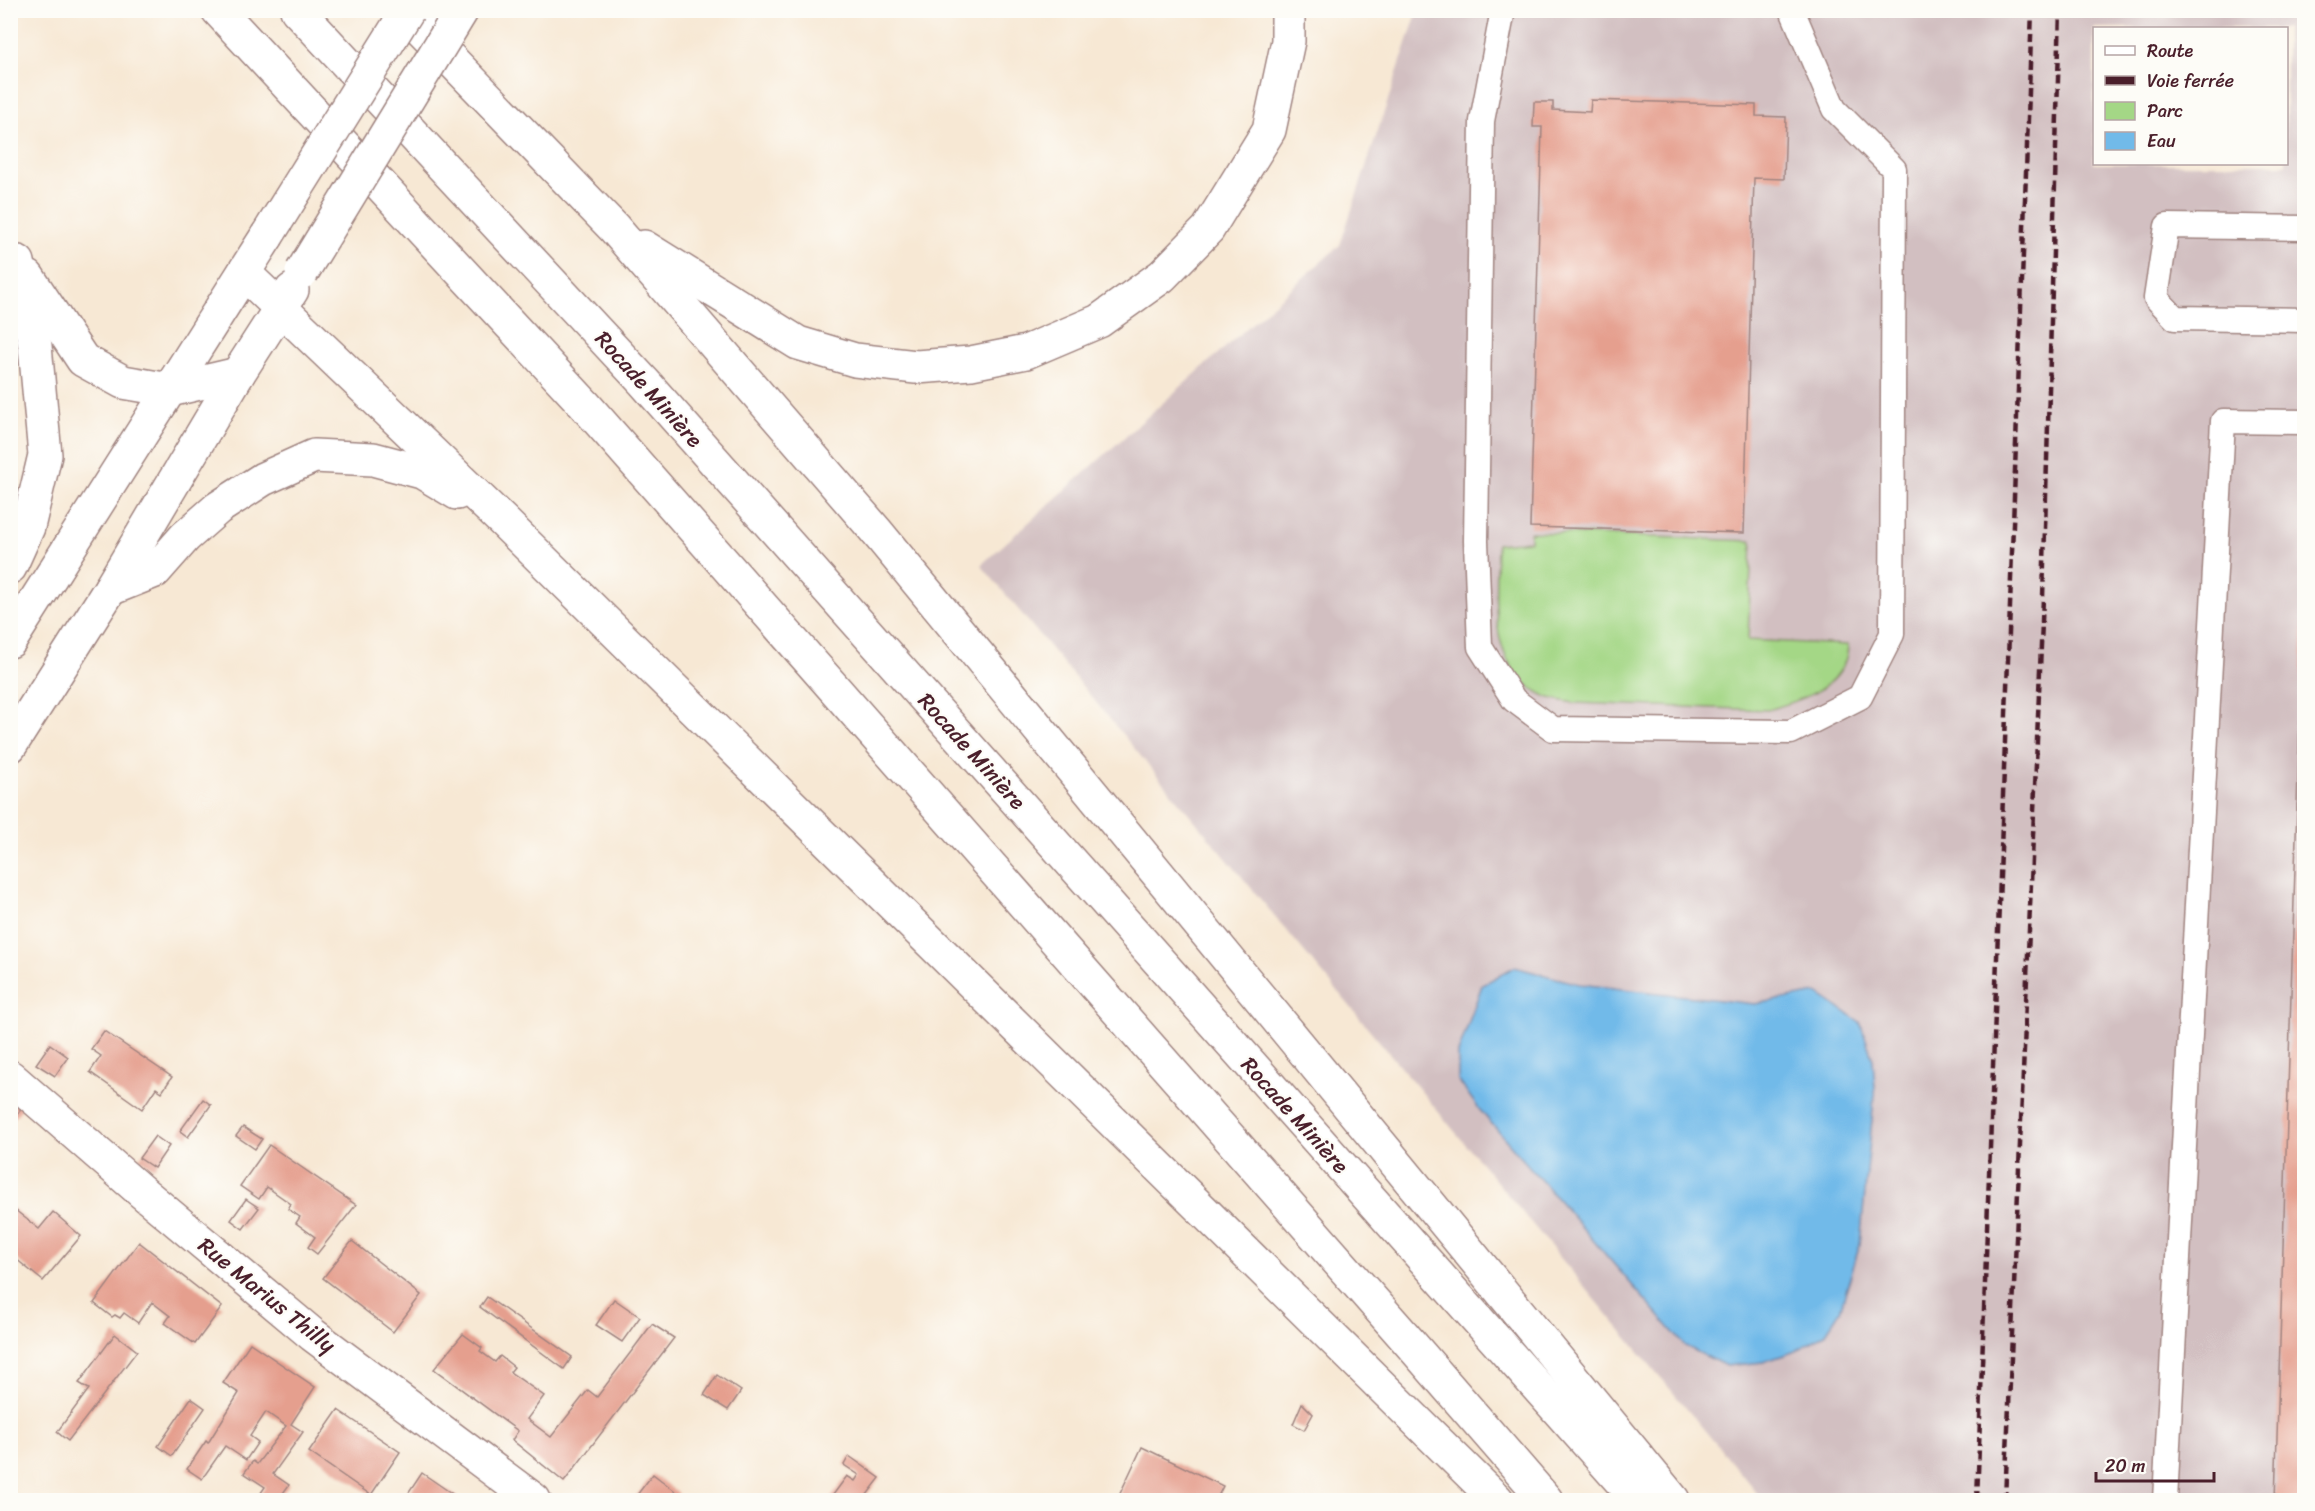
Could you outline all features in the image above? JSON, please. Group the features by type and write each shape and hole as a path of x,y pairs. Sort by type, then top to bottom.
{"main road":[{"path":"218,10 584,404 1546,1500"},
{"name":"Rocade Minière","path":"297,10 644,382 1638,1500"},
{"path":"403,10 614,228 883,540 1673,1500"},
{"path":"10,641 408,10"},
{"path":"10,746 110,589 238,374 281,308 462,10"},
{"path":"614,228 798,343 844,357 916,367 971,363 1026,352 1099,321 1162,276 1208,230 1269,130 1288,41 1288,10"},
{"path":"14,255 84,360 123,382 170,390 238,374"},
{"path":"10,567 28,527 45,455 35,346 14,255"},
{"path":"244,273 502,520 1497,1500"},
{"path":"110,589 154,571 185,537 218,508 254,484 314,456 373,459 422,472 502,520"},
{"name":"Rue Marius Thilly","path":"10,1077 142,1192 313,1335 521,1497"}],"lane":[{"path":"1503,10 1482,121 1476,541 1480,647 1514,700 1553,729 1791,732 1860,697 1892,634 1894,169 1834,109 1792,10"},
{"path":"2304,228 2167,226 2156,298 2175,318 2304,320"},
{"path":"2165,1500 2223,421 2304,422"}],"shaded area":[{"path":"1415,11 2304,11 2304,1500 1763,1500 981,565 1340,245 1416,16"}],"green space":[{"path":"1530,532 1752,541 1748,640 1848,645 1846,659 1840,671 1820,690 1794,702 1768,710 1574,703 1547,697 1527,685 1513,669 1498,631 1497,544 1530,541"}],"water":[{"path":"1514,967 1579,984 1755,1004 1817,993 1860,1022 1873,1060 1875,1088 1860,1244 1840,1311 1825,1334 1796,1351 1763,1362 1726,1366 1685,1346 1479,1109 1458,1080 1458,1053 1482,985"}],"building":[{"path":"1591,100 1756,105 1756,116 1786,117 1784,179 1754,178 1744,533 1530,527 1542,127 1533,127 1534,102 1553,102 1553,110 1590,112"},
{"path":"2303,616 2304,1500 2275,1500"},
{"path":"104,1031 172,1077 162,1092 156,1088 142,1109 90,1072 101,1056 91,1049"},
{"path":"50,1044 68,1057 55,1076 36,1064"},
{"path":"10,1097 23,1107 10,1123"},
{"path":"203,1099 211,1105 188,1137 180,1131"},
{"path":"243,1127 262,1139 255,1149 236,1136"},
{"path":"155,1136 169,1146 154,1168 139,1158"},
{"path":"269,1145 356,1205 317,1254 308,1247 315,1237 296,1223 300,1217 288,1209 291,1204 267,1187 259,1199 240,1186"},
{"path":"246,1199 259,1208 243,1229 231,1220"},
{"path":"10,1206 39,1229 53,1212 81,1236 43,1281 10,1254"},
{"path":"352,1241 421,1295 393,1332 323,1278"},
{"path":"139,1242 222,1307 195,1344 165,1323 170,1316 152,1302 138,1323 124,1313 120,1318 115,1315 112,1317 94,1303"},
{"path":"487,1297 572,1357 564,1369 480,1307"},
{"path":"614,1299 640,1317 622,1342 596,1325"},
{"path":"652,1324 674,1338 564,1482 512,1440 518,1431 434,1369 463,1334 482,1348 480,1351 495,1362 500,1356 514,1367 510,1372 544,1396 527,1419 551,1437 588,1390 597,1397"},
{"path":"115,1334 137,1351 68,1441 57,1432 89,1389 79,1383"},
{"path":"250,1343 315,1387 291,1424 303,1432 273,1474 289,1485 278,1500 256,1500 265,1487 244,1473 253,1461 257,1464 286,1426 266,1412 250,1436 258,1442 246,1460 225,1446 202,1479 187,1469 206,1441 208,1443 239,1393 223,1383"},
{"path":"717,1375 741,1391 728,1410 704,1395"},
{"path":"191,1398 205,1408 172,1456 158,1446"},
{"path":"1302,1403 1313,1414 1304,1430 1293,1424"},
{"path":"338,1410 400,1452 371,1495 309,1452"},
{"path":"1142,1447 1223,1486 1216,1500 1117,1500"},
{"path":"849,1456 880,1478 863,1500 826,1500 830,1499 847,1476 855,1481 859,1475 844,1465"},
{"path":"422,1473 457,1497 454,1500 404,1500"},
{"path":"653,1474 679,1494 674,1500 633,1500"}],"railway":[{"path":"1977,1500 2032,10"},
{"path":"2005,1500 2043,598 2060,10"}]}
